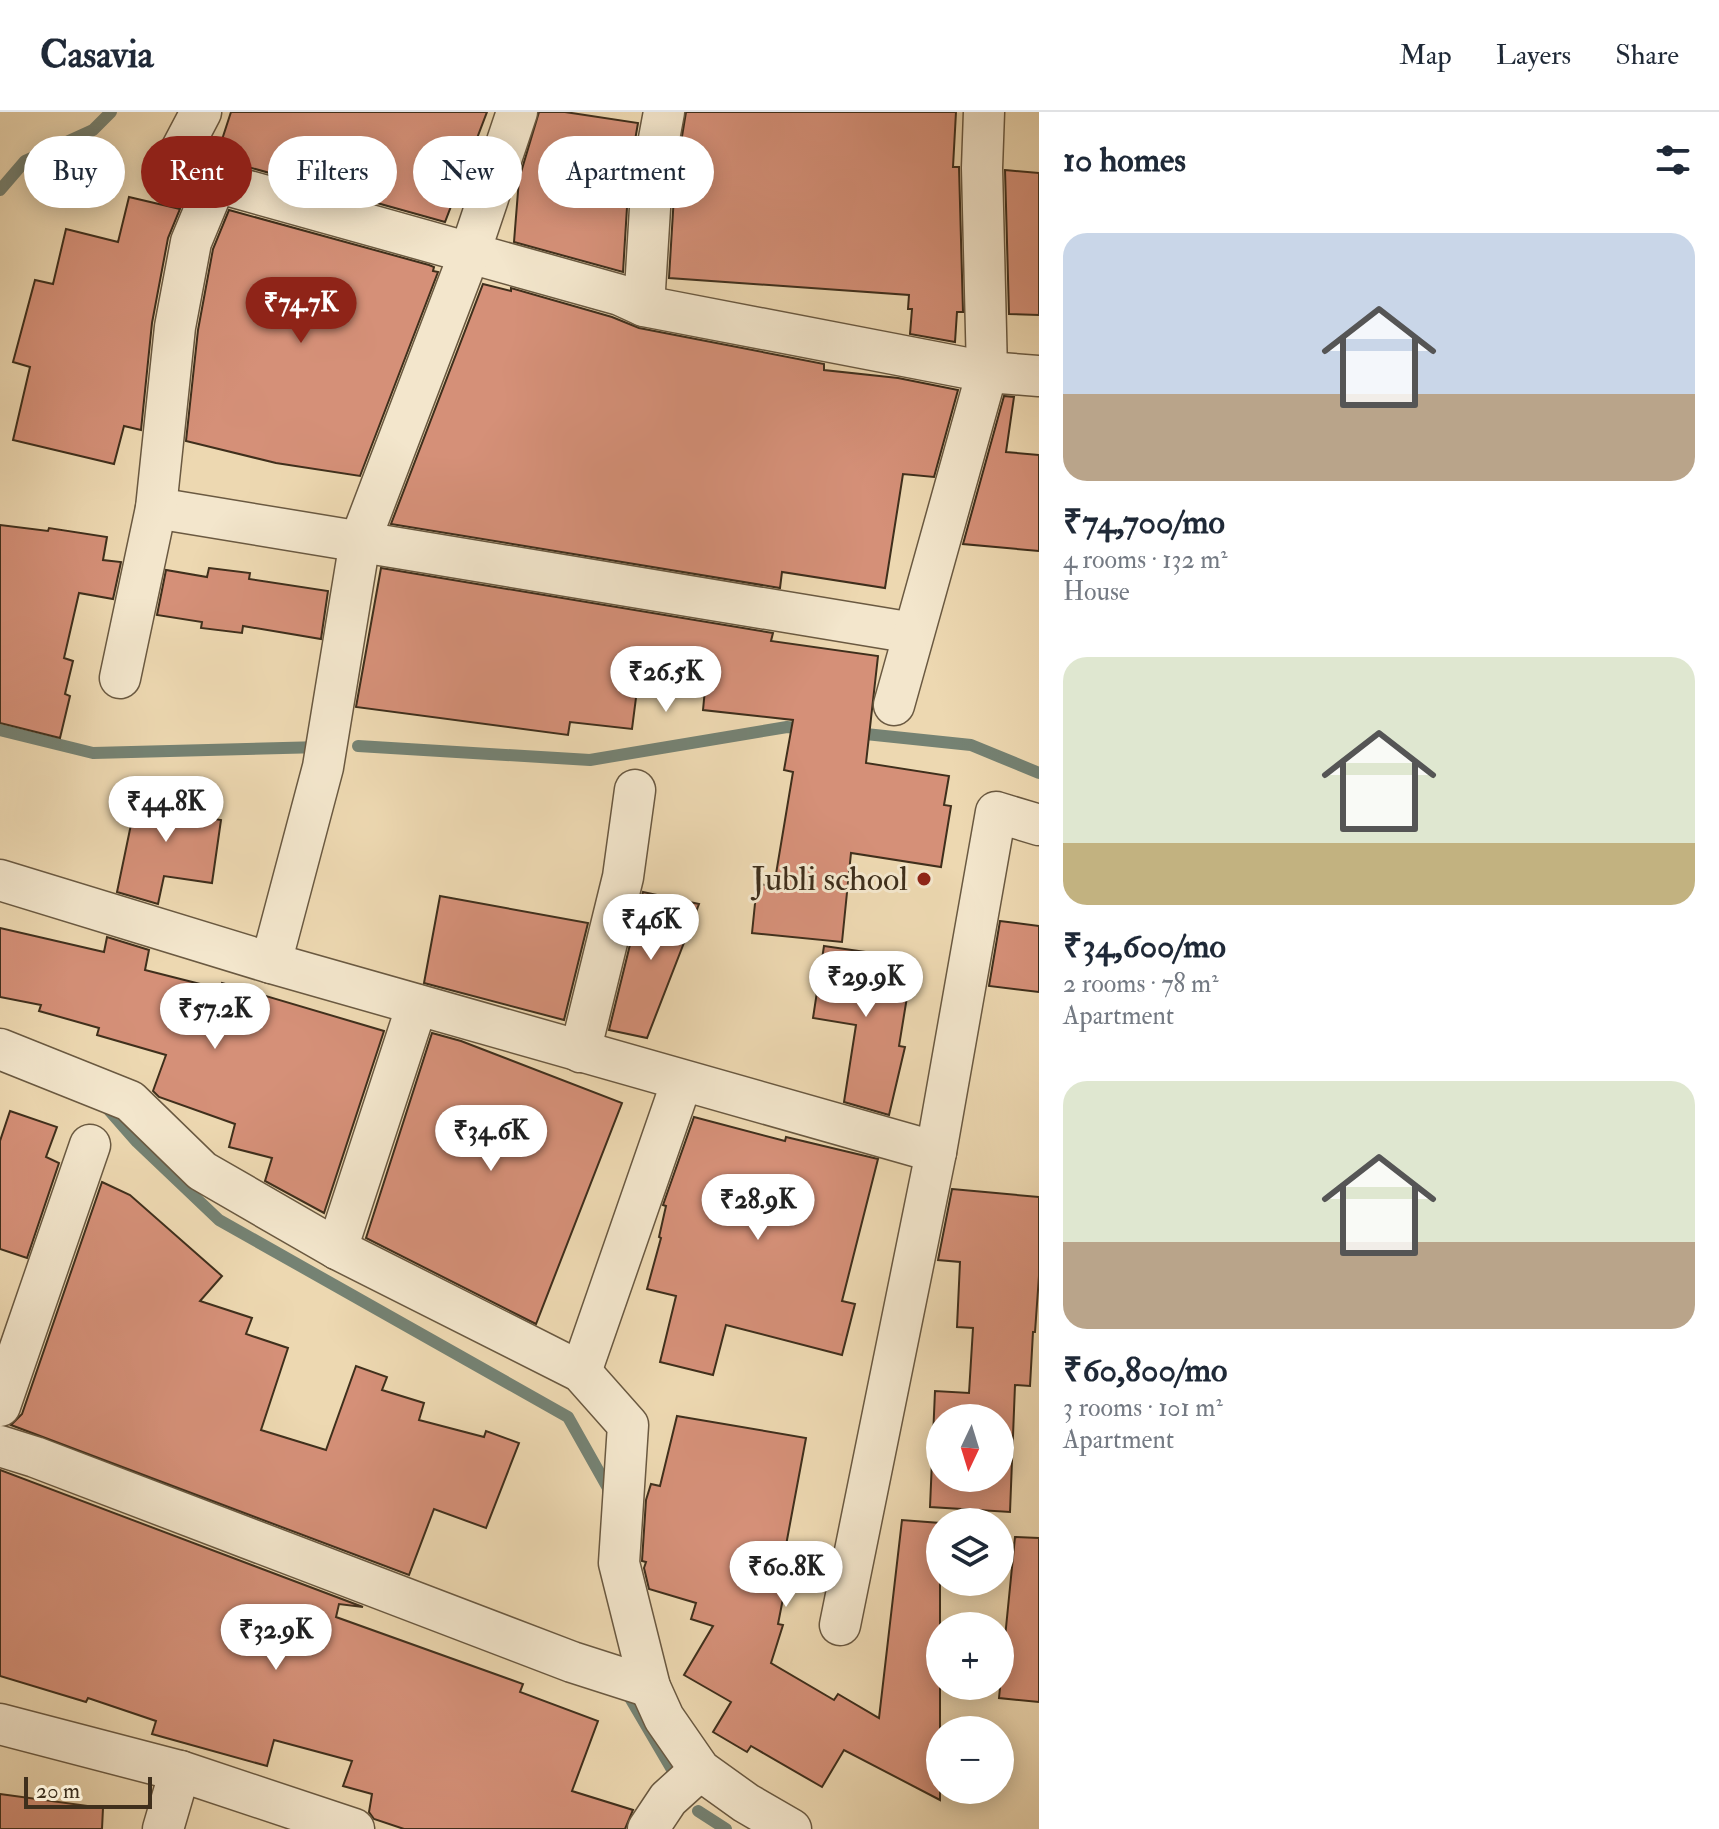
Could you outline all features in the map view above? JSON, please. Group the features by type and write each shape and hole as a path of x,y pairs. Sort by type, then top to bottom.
{"street":[{"path":"188,136 201,112"},
{"path":"271,963 323,767 360,541 470,252 517,112"},
{"path":"644,306 652,176 664,112"},
{"path":"894,705 987,372 982,168 984,112"},
{"path":"252,192 620,295 644,306 987,372 1039,376"},
{"path":"120,678 156,508 175,327 191,242 205,208"},
{"path":"156,508 913,633"},
{"path":"580,1052 623,877 635,790"},
{"path":"840,1625 936,1152 996,812 1039,825"},
{"path":"0,880 271,963 936,1152"},
{"path":"337,1249 417,1005"},
{"path":"0,1049 130,1101 202,1171 337,1249 581,1372 628,1425 619,1563 650,1687 664,1718 700,1770 746,1803 791,1829"},
{"path":"581,1372 682,1081"},
{"path":"0,1406 90,1145"},
{"path":"0,1446 572,1662 650,1687"},
{"path":"0,1724 180,1771 354,1829"},
{"path":"648,1829 668,1799 700,1770"},
{"path":"163,1829 180,1771"}],"building":[{"path":"231,112 487,112 478,136 413,136 413,208 450,208 445,222 395,208 397,136 268,136 268,173 252,168 252,136 223,136"},
{"path":"539,112 565,112 638,123 636,136 538,136 538,208 627,208 623,272 514,242 517,208 522,208 522,169"},
{"path":"686,112 956,112 953,167 959,167 963,312 957,312 955,342 910,334 912,309 908,309 909,295 669,278 673,208 714,208 714,136 682,136"},
{"path":"1005,170 1039,173 1039,315 1009,314"},
{"path":"129,197 141,200 141,208 180,209 168,238 152,323 141,430 124,426 114,464 13,440 30,367 13,362 35,280 53,284 66,229 118,242"},
{"path":"229,210 429,265 438,272 360,476 276,463 186,441 198,330 213,249"},
{"path":"483,284 511,291 511,288 612,317 639,328 824,364 824,370 898,378 958,390 934,477 903,474 885,588 782,572 780,588 391,524"},
{"path":"1004,396 1014,397 1006,452 1039,455 1039,551 963,544"},
{"path":"0,525 48,531 49,528 107,537 103,560 121,562 113,599 79,593 64,658 73,661 65,694 70,696 60,738 0,723"},
{"path":"209,568 250,573 249,579 328,591 321,639 243,626 242,633 201,628 202,622 157,615 166,570 207,577"},
{"path":"381,568 773,633 771,641 878,656 866,763 949,776 944,805 951,806 941,867 851,853 842,942 752,933 757,884 774,886 793,772 784,770 793,720 703,710 705,689 638,682 632,729 570,722 568,735 356,707"},
{"path":"140,781 181,790 177,813 221,820 212,883 164,876 158,904 117,892"},
{"path":"643,892 699,904 647,1038 609,1030"},
{"path":"440,896 588,923 564,1020 424,983"},
{"path":"1000,921 1039,926 1039,992 989,986"},
{"path":"0,928 104,952 107,937 149,950 145,970 220,989 222,983 384,1031 324,1213 265,1181 272,1158 229,1147 235,1124 159,1097 153,1091 166,1055 97,1035 99,1028 39,1011 41,1005 0,997"},
{"path":"824,946 908,958 902,996 907,997 899,1046 905,1047 889,1115 844,1102 856,1025 813,1018"},
{"path":"432,1033 461,1041 622,1103 536,1324 366,1238"},
{"path":"10,1111 57,1127 46,1157 59,1163 27,1258 0,1249 0,1141"},
{"path":"694,1117 785,1141 786,1137 878,1159 842,1301 855,1304 842,1355 726,1325 713,1375 660,1362 676,1296 647,1289 661,1238 666,1206 663,1205"},
{"path":"102,1182 130,1195 222,1276 200,1301 252,1318 246,1334 288,1348 261,1430 326,1450 356,1366 387,1377 382,1390 424,1403 419,1420 484,1437 486,1431 519,1443 486,1528 434,1509 409,1575 11,1425 22,1414"},
{"path":"952,1189 1039,1197 1039,1276 1030,1386 1015,1385 1014,1410 1014,1404 934,1404 935,1391 969,1393 973,1328 957,1327 960,1262 938,1260"},
{"path":"677,1416 806,1438 784,1556 791,1558 778,1624 783,1625 771,1663 834,1700 838,1694 879,1718 902,1520 926,1522 926,1596 940,1596 940,1612 926,1612 926,1700 940,1700 940,1716 926,1716 926,1793 844,1750 822,1787 751,1746 747,1752 713,1732 731,1702 684,1675 713,1626 691,1619 696,1603 649,1589 644,1568 646,1562 642,1561 646,1500 651,1484 660,1486"},
{"path":"0,1470 363,1607 339,1604 336,1617 523,1684 520,1692 598,1721 572,1791 633,1810 625,1829 404,1829 374,1819 369,1812 372,1794 343,1786 352,1761 274,1740 267,1766 152,1734 156,1721 88,1698 86,1702 0,1676"},
{"path":"931,1492 1011,1492 1010,1508 930,1507"},
{"path":"1015,1537 1039,1538 1039,1702 1014,1700 1014,1612 1008,1612 1009,1596 1014,1596"},
{"path":"0,1794 103,1808 102,1829 0,1829"}],"waterway":[{"path":"0,190 25,161 93,130 111,112"},
{"path":"358,746 590,760 787,727 806,729"},
{"path":"0,730 93,753 322,747"},
{"path":"856,733 971,745 1039,773"},
{"path":"108,1109 137,1142 219,1220 568,1417 608,1488 608,1498"},
{"path":"626,1691 677,1778"},
{"path":"698,1811 726,1829"}],"place":[{"name":"Jubli school","path":"924,879"}]}
